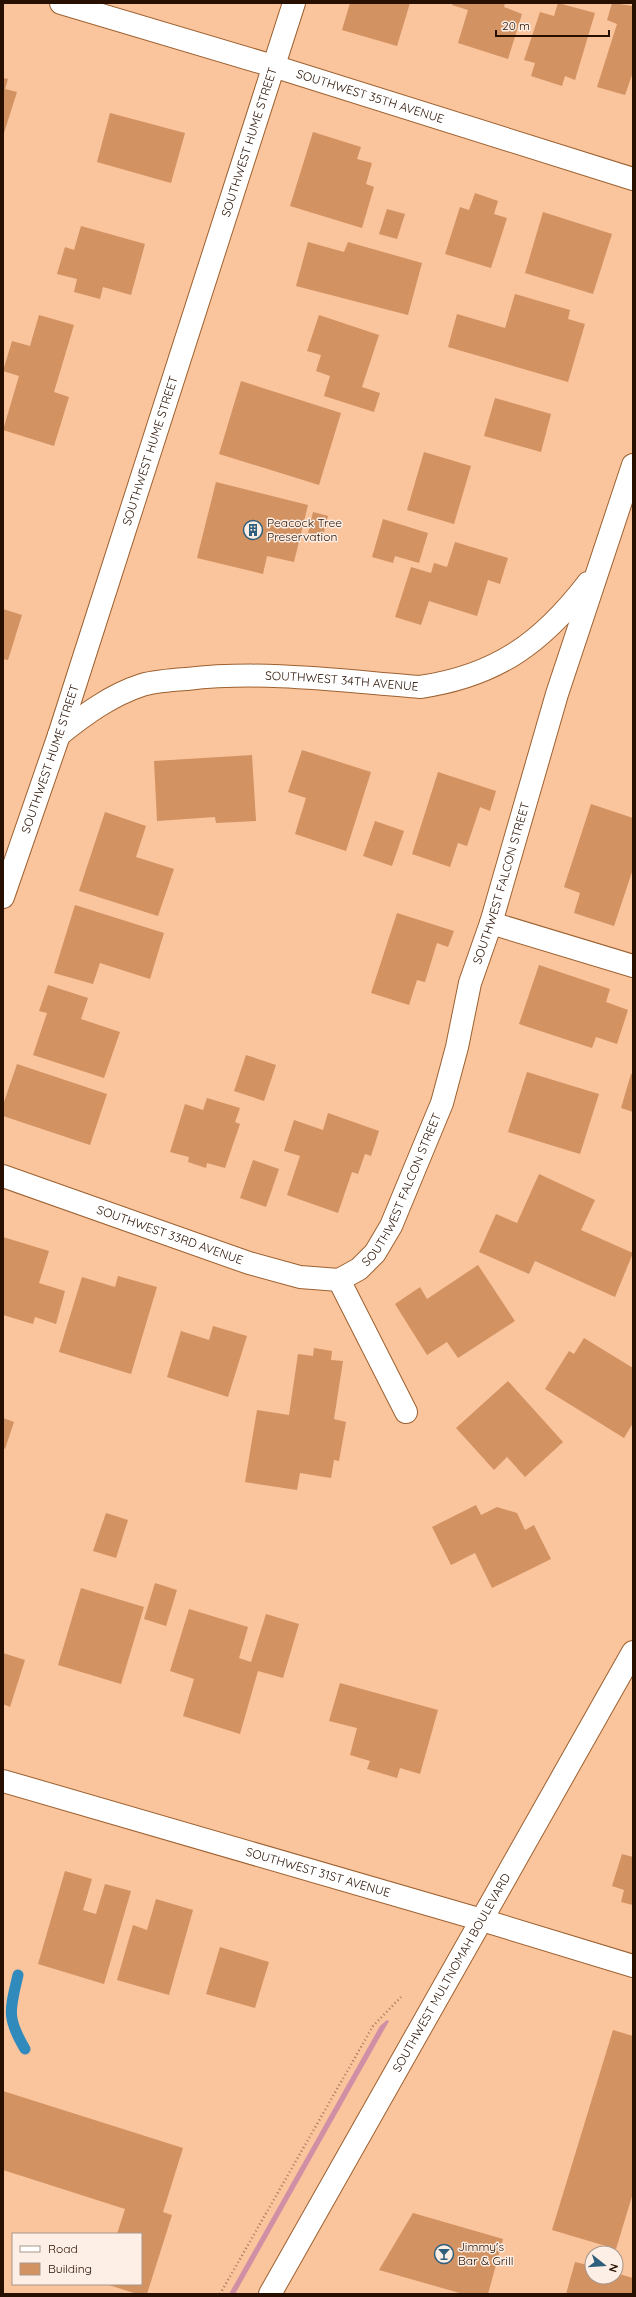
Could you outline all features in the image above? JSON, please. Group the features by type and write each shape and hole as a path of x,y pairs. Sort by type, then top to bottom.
{"street":[{"name":"SOUTHWEST 35TH AVENUE","path":"61,3 273,66 633,179"},
{"name":"SOUTHWEST HUME STREET","path":"3,897 59,735 294,3"},
{"name":"SOUTHWEST FALCON STREET","path":"339,1280 359,1269 375,1253 391,1226 442,1102 457,1047 470,983 491,923 557,694 633,465"},
{"name":"SOUTHWEST 34TH AVENUE","path":"59,735 87,712 120,695 142,685 169,681 214,676 257,676 420,687 447,683 470,677 522,650 548,630 572,605 597,571"},
{"path":"491,923 633,966"},
{"name":"SOUTHWEST 33RD AVENUE","path":"3,1176 249,1264 300,1277 339,1280"},
{"path":"339,1280 406,1412"},
{"name":"SOUTHWEST MULTNOMAH BOULEVARD","path":"270,2294 633,1652"},
{"name":"SOUTHWEST 31ST AVENUE","path":"3,1781 482,1920 633,1966"}],"path":[{"path":"220,2294 373,2026"}],"shaded area":[{"path":"387,2020 389,2021 235,2294 229,2294 380,2026"}],"building":[{"path":"350,3 410,3 397,46 342,30"},
{"path":"453,3 505,3 504,7 522,14 508,59 458,43 468,10 452,5"},
{"path":"558,3 595,13 575,80 565,76 562,86 531,76 535,63 524,60 540,12 554,16"},
{"path":"612,3 633,6 633,72 625,95 597,87 617,24 607,20"},
{"path":"3,78 8,79 5,89 17,92 3,136"},
{"path":"110,113 185,133 171,183 97,162"},
{"path":"313,132 361,147 357,159 372,163 366,184 374,187 362,228 290,206"},
{"path":"475,193 498,201 494,214 507,218 491,268 445,254 460,207 469,210"},
{"path":"387,209 405,214 397,239 379,234"},
{"path":"543,212 612,234 593,294 525,273"},
{"path":"81,226 145,244 131,295 103,287 100,299 74,292 77,279 57,274 65,247 74,250"},
{"path":"308,242 344,252 348,242 422,263 408,315 296,286"},
{"path":"515,294 570,310 568,319 585,324 568,382 448,347 457,314 505,328"},
{"path":"39,315 74,325 54,392 69,397 54,446 3,430 19,376 3,371 12,341 30,346"},
{"path":"319,315 379,335 362,387 380,393 374,412 324,396 330,376 316,371 321,355 307,351"},
{"path":"241,381 341,413 319,485 219,454"},
{"path":"495,398 551,414 541,452 484,436"},
{"path":"424,452 471,466 454,524 407,510"},
{"name":"Peacock Tree Preservation","path":"216,482 308,505 294,562 267,556 263,574 197,558"},
{"path":"313,512 328,516 323,536 308,533"},
{"path":"383,519 428,533 419,563 395,556 393,563 372,557"},
{"path":"455,542 508,558 500,584 488,580 477,616 429,601 421,625 395,617 411,567 431,573 434,563 447,567"},
{"path":"3,609 22,615 8,660 3,659"},
{"path":"302,750 371,772 346,851 295,834 306,798 288,792"},
{"path":"252,755 256,821 216,823 215,817 157,821 154,761"},
{"path":"438,772 496,791 490,811 480,807 467,846 458,843 450,867 412,854"},
{"path":"591,804 633,818 633,869 614,926 574,913 580,893 564,887"},
{"path":"105,812 146,826 136,857 174,869 158,916 79,891"},
{"path":"375,821 404,831 392,866 363,856"},
{"path":"75,905 164,933 150,979 100,963 93,984 54,973"},
{"path":"397,913 454,931 448,947 437,943 425,982 417,980 409,1005 371,993"},
{"path":"539,965 610,989 606,1002 628,1010 617,1044 596,1037 592,1048 519,1024"},
{"path":"48,985 88,998 81,1019 120,1032 104,1078 33,1055 47,1013 39,1011"},
{"path":"246,1055 276,1065 264,1101 234,1091"},
{"path":"17,1064 107,1094 90,1145 3,1116 3,1105"},
{"path":"527,1072 599,1094 580,1154 508,1132"},
{"path":"631,1074 633,1074 633,1112 621,1108"},
{"path":"207,1098 240,1108 235,1122 240,1124 225,1168 207,1163 206,1168 188,1162 189,1157 170,1152 185,1104 203,1110"},
{"path":"328,1113 379,1131 371,1156 365,1154 358,1174 352,1172 338,1213 287,1195 300,1156 284,1151 294,1120 323,1130"},
{"path":"253,1160 279,1169 266,1207 240,1198"},
{"path":"539,1174 595,1200 581,1230 633,1253 615,1297 535,1261 529,1274 479,1252 496,1214 517,1223"},
{"path":"3,1237 49,1251 39,1283 65,1291 56,1324 35,1317 33,1324 3,1315"},
{"path":"478,1265 515,1321 458,1358 447,1342 427,1355 395,1304 420,1287 427,1299"},
{"path":"118,1276 157,1287 131,1374 59,1352 82,1277 115,1287"},
{"path":"213,1326 247,1336 228,1397 167,1377 181,1331 209,1340"},
{"path":"584,1338 633,1368 633,1423 624,1438 545,1389 569,1351 574,1354"},
{"path":"314,1348 332,1351 331,1360 343,1361 334,1419 346,1422 339,1461 334,1460 331,1478 300,1473 297,1490 245,1482 257,1410 289,1415 298,1354 313,1356"},
{"path":"508,1381 563,1442 525,1477 507,1457 494,1470 456,1428"},
{"path":"3,1418 14,1422 5,1449 3,1448"},
{"path":"476,1505 481,1515 497,1507 517,1513 525,1530 534,1525 551,1559 492,1588 475,1553 451,1565 432,1527"},
{"path":"106,1513 128,1520 116,1558 93,1551"},
{"path":"155,1583 177,1590 166,1626 144,1619"},
{"path":"81,1588 144,1607 121,1684 58,1665"},
{"path":"189,1609 248,1627 239,1658 251,1662 266,1614 299,1624 283,1678 258,1671 240,1734 183,1716 194,1679 170,1671"},
{"path":"3,1653 25,1660 10,1707 3,1704"},
{"path":"340,1683 438,1710 420,1774 400,1768 397,1778 367,1769 370,1761 350,1755 357,1728 329,1721"},
{"path":"622,1854 633,1857 633,1905 621,1902 624,1890 612,1886"},
{"path":"65,1871 92,1879 83,1910 89,1912 96,1914 105,1884 131,1891 104,1984 38,1964"},
{"path":"156,1899 193,1910 169,1995 117,1980 133,1925 147,1930"},
{"path":"220,1947 269,1962 255,2008 206,1994"},
{"path":"613,2030 633,2036 633,2193 617,2245 603,2245 552,2230"},
{"path":"3,2091 183,2148 163,2212 172,2215 147,2294 137,2294 109,2285 142,2285 142,2233 117,2233 125,2209 3,2170"},
{"name":"Jimmy's Bar & Grill","path":"413,2213 503,2239 488,2294 463,2294 379,2270"},
{"path":"575,2262 584,2264 584,2285 624,2285 624,2275 633,2278 633,2294 566,2294"}],"waterway":[{"path":"18,1975 11,2013 15,2029 25,2049"}],"place":[{"name":"Peacock Tree Preservation","path":"253,530"},
{"name":"Jimmy's Bar & Grill","path":"444,2254"}]}
